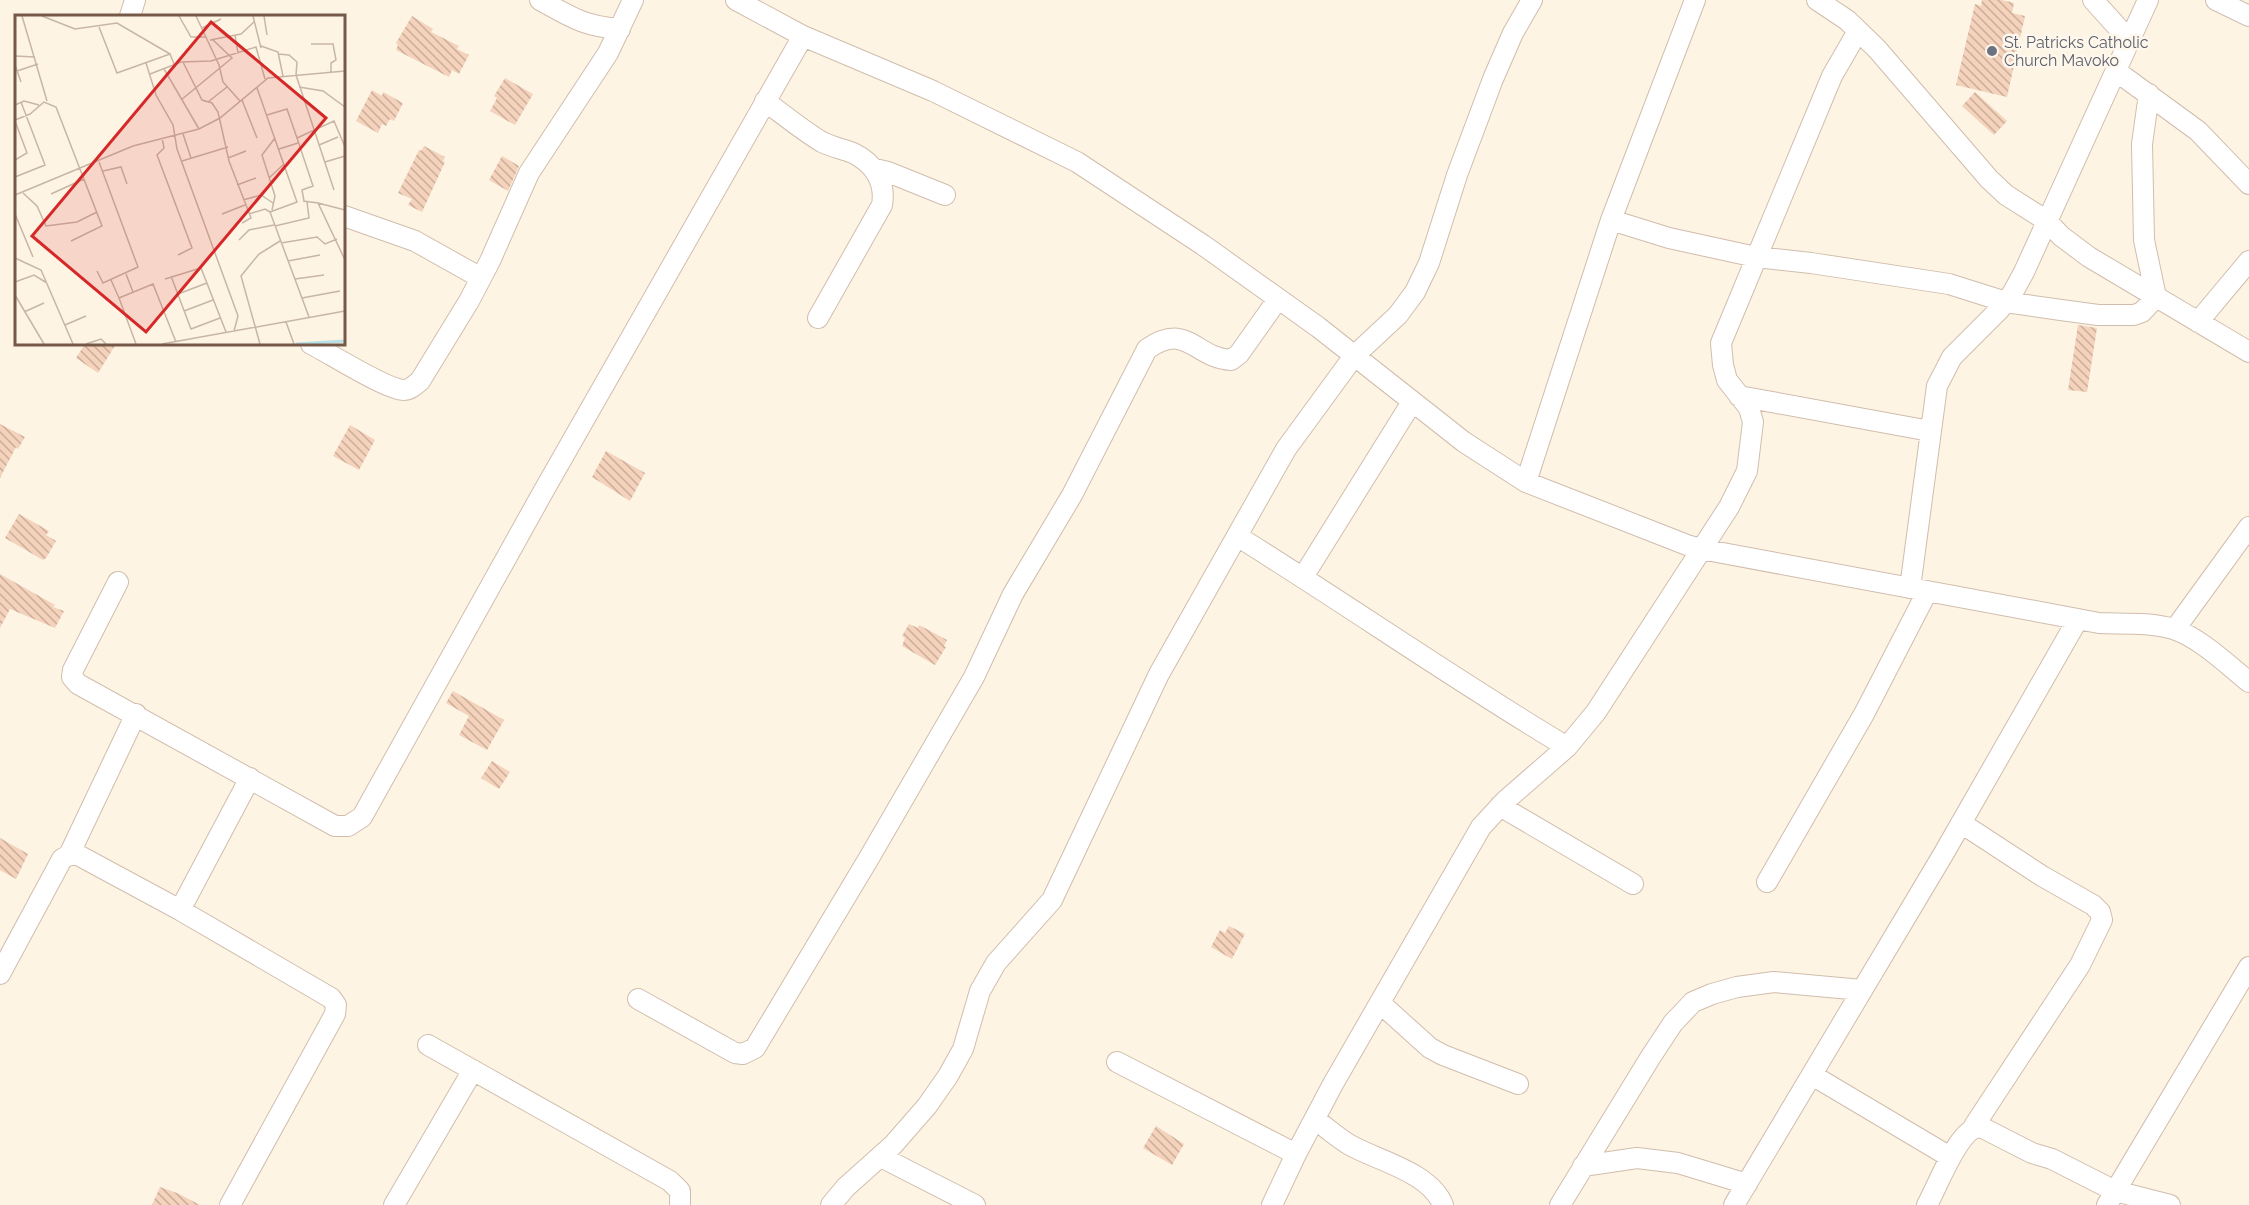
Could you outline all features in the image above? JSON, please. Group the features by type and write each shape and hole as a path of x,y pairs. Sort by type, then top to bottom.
{"street":[{"path":"130,15 135,0"},
{"path":"540,0 581,22 595,27 620,29"},
{"path":"313,345 380,381 403,390 412,388 420,381 481,278 529,173 608,53 633,0"},
{"path":"736,0 803,36 933,91 1077,162 1203,245 1278,298 1464,442 1526,482 1701,549 2078,619 2175,629 2199,643 2249,682"},
{"path":"831,1205 846,1187 881,1157 927,1106 948,1076 963,1049 980,991 996,963 1052,900 1159,674 1286,449 1354,356 1398,315 1415,292 1429,263 1457,175 1493,79 1512,33 1532,0"},
{"path":"1526,482 1611,220 1695,0"},
{"path":"1817,0 1847,20 1877,48 1989,179 2006,195 2048,221 2061,236 2089,257 2249,352"},
{"path":"2093,0 2130,41"},
{"path":"1767,882 1864,714 1918,590 1930,431 1937,386 1952,357 2006,302 2024,272 2148,0"},
{"path":"2216,0 2249,15"},
{"path":"1272,1205 1296,1154 1481,827 1500,806 1567,747 1596,712 1729,507 1746,471 1753,422 1749,408 1727,381 1721,343 1832,76 1858,31"},
{"path":"118,582 73,670 72,676 78,684 335,826 348,826 362,817 555,471 803,36"},
{"path":"2116,71 2198,131 2249,184"},
{"path":"2149,94 2142,144 2144,240 2156,297"},
{"path":"765,101 818,139 865,160 881,181 884,193 882,205 818,318"},
{"path":"874,169 888,172 945,195"},
{"path":"345,216 415,241 481,278"},
{"path":"1611,220 1669,238 1756,257 1949,284 2006,302 2098,315 2126,316 2142,312 2156,297"},
{"path":"2198,321 2249,261"},
{"path":"638,999 735,1053 743,1053 755,1048 974,677 1013,594 1072,495 1147,349 1160,340 1174,337 1221,360 1232,360 1239,354 1278,298"},
{"path":"1739,396 1930,431"},
{"path":"1303,577 1412,402"},
{"path":"2175,629 2249,527"},
{"path":"1237,536 1488,700 1567,747"},
{"path":"1734,1205 1961,823 2078,619"},
{"path":"69,855 136,714"},
{"path":"180,910 250,778"},
{"path":"1500,806 1633,884"},
{"path":"1927,1205 1950,1157 1966,1132 1974,1126 2080,965 2102,920 2100,912 2093,905 2042,876 1961,823"},
{"path":"0,974 62,859 69,855 78,855 180,910 331,998 336,1005 335,1014 230,1205"},
{"path":"2111,1198 2249,967"},
{"path":"1560,1205 1673,1023 1693,1002 1737,987 1774,982 1862,990"},
{"path":"1380,1003 1430,1048 1518,1084"},
{"path":"428,1045 670,1181 680,1191 680,1205"},
{"path":"1117,1062 1296,1154"},
{"path":"401,1203 472,1070"},
{"path":"1812,1074 1950,1157"},
{"path":"1316,1120 1349,1144 1417,1178 1432,1189 1443,1205"},
{"path":"1974,1126 1982,1126 2032,1153 2052,1159 2111,1198 2170,1205"},
{"path":"881,1157 975,1205"},
{"path":"1583,1166 1637,1158 1658,1160 1678,1163 1747,1184"}],"building":[{"path":"1982,0 2002,0 2014,3 2012,13 2025,16 2007,97 1956,85 1975,4 1981,6"},
{"path":"412,16 433,29 431,32 459,46 457,49 469,55 459,74 452,70 449,77 396,50 398,45 396,43"},
{"path":"505,78 533,94 515,125 490,111 497,98 494,96"},
{"path":"372,90 382,96 383,92 403,103 394,121 390,119 386,126 382,124 378,133 356,121"},
{"path":"1975,92 2007,121 1994,135 1962,106"},
{"path":"424,146 445,157 443,161 445,162 422,212 408,205 412,199 398,193 419,150 421,151"},
{"path":"502,156 519,166 508,191 489,180"},
{"path":"2078,325 2097,328 2087,392 2068,390"},
{"path":"84,345 115,345 98,373 76,358"},
{"path":"0,424 25,437 18,449 16,447 0,478"},
{"path":"350,425 375,440 359,470 333,456"},
{"path":"606,451 645,473 630,501 592,477"},
{"path":"19,514 49,531 46,535 56,541 43,560 5,538"},
{"path":"0,574 55,605 53,607 64,611 55,628 10,609 0,628"},
{"path":"909,624 918,628 919,625 947,640 944,646 946,647 935,665 902,646 905,638 902,636"},
{"path":"453,691 504,720 487,750 459,735 469,716 446,703"},
{"path":"492,761 510,772 499,789 481,778"},
{"path":"0,838 28,854 16,879 0,870"},
{"path":"1229,926 1245,934 1232,959 1211,947 1220,930 1225,933"},
{"path":"1156,1126 1184,1144 1172,1165 1143,1148"},
{"path":"160,1187 177,1193 200,1205 152,1205"}],"place":[{"name":"St. Patricks Catholic Church Mavoko","path":"1992,51"}]}
